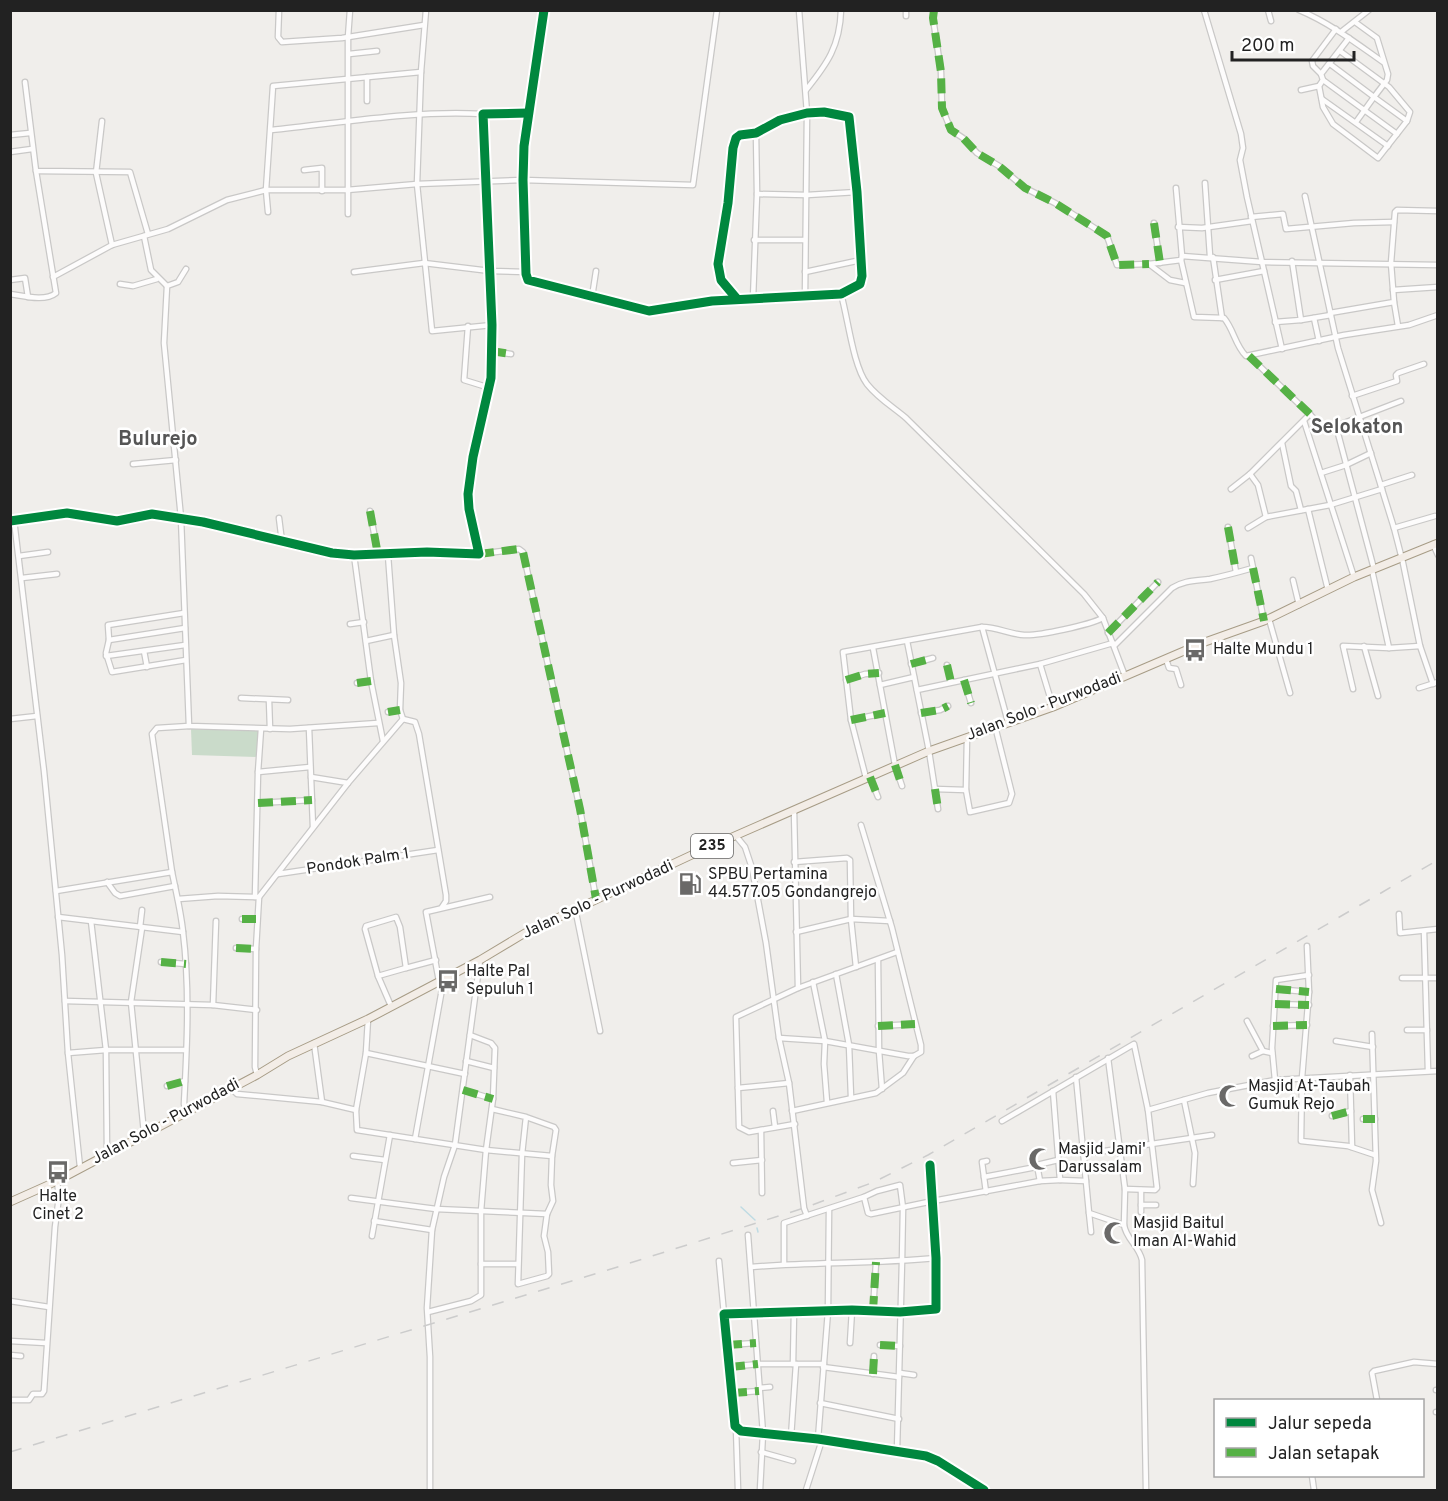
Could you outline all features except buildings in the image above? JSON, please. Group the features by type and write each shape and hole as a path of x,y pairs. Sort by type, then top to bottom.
{"main road":[{"name":"Jalan Solo - Purwodadi","path":"10,1202 57,1181 257,1075 288,1056 368,1019 480,960 525,933 596,899 895,765 966,736 1053,707 1166,659 1267,620 1354,577 1435,544"}],"street":[{"path":"279,10 278,37 282,42 348,37 424,25"},
{"path":"348,214 350,10"},
{"path":"426,10 417,184 432,331 492,325"},
{"path":"544,10 528,113 522,180 528,280 649,311 737,299 841,294 860,284 857,192 849,117 824,112 807,112 780,120 756,133 740,135 734,143 730,192 718,264 721,280 737,299"},
{"path":"53,277 112,245 177,225 227,200 266,190 322,191 522,180 693,185 717,10"},
{"path":"799,10 807,112 805,297"},
{"path":"806,90 837,44 841,10"},
{"path":"934,10 933,18 941,72 942,108 951,130 963,138 977,153 999,166 1025,188 1055,203 1107,237 1117,265 1211,257 1262,262 1437,265"},
{"path":"1204,10 1241,134 1240,160 1282,349"},
{"path":"1268,10 1271,21"},
{"path":"1299,10 1339,31 1383,63"},
{"path":"1369,10 1355,22 1339,31 1312,64 1323,80 1397,134"},
{"path":"1355,22 1377,38 1388,74 1356,122"},
{"path":"1321,74 1349,38"},
{"path":"349,54 377,51"},
{"path":"1323,80 1319,86 1323,107 1333,124 1380,158 1407,121 1410,112 1384,83 1340,51"},
{"path":"1330,64 1407,121"},
{"path":"268,212 266,190 272,88 274,86 421,72"},
{"path":"366,77 367,101"},
{"path":"10,294 28,297 55,294 32,149 25,82"},
{"path":"1301,90 1319,86"},
{"path":"1321,98 1388,146"},
{"path":"271,130 420,114 528,113"},
{"path":"478,554 469,509 468,485 490,388 492,325 483,114"},
{"path":"102,121 96,173 112,245"},
{"path":"10,135 30,133"},
{"path":"753,298 757,194 756,133"},
{"path":"10,152 32,149"},
{"path":"304,170 322,168 322,191"},
{"path":"36,171 130,172 146,235 151,270 157,279 167,286"},
{"path":"1205,183 1211,257 1222,318"},
{"path":"1176,188 1181,258 1194,318 1224,318 1231,327 1240,349 1324,428 1401,401"},
{"path":"757,194 807,195 857,192"},
{"path":"1305,196 1336,337 1352,396 1394,528 1420,646 1435,683 1419,688"},
{"path":"1398,326 1390,263 1395,212 1397,210 1437,211"},
{"path":"1178,227 1202,228 1283,214 1286,229 1394,222"},
{"path":"1154,223 1160,263"},
{"path":"754,240 806,240"},
{"path":"805,272 861,260"},
{"path":"1292,261 1301,320"},
{"path":"354,272 424,263 490,271 526,272"},
{"path":"1149,264 1170,280 1185,283"},
{"path":"167,286 178,282 186,269"},
{"path":"592,297 596,271"},
{"path":"1215,280 1264,271"},
{"path":"10,280 25,278 28,297"},
{"path":"120,284 133,286 157,279"},
{"path":"167,286 164,343 181,518 189,726"},
{"path":"1393,290 1437,287"},
{"path":"841,294 859,366 866,383 879,397 905,417 1084,594 1103,618 1125,676"},
{"path":"1269,329 1276,324 1394,302"},
{"path":"1249,356 1336,337 1413,324 1437,315"},
{"path":"1314,318 1319,341"},
{"path":"468,326 465,381 490,388"},
{"path":"491,351 511,354"},
{"path":"1352,396 1397,381 1398,373 1424,364"},
{"path":"1231,489 1250,474 1310,414"},
{"path":"1304,421 1354,577"},
{"path":"1335,426 1373,569 1389,648"},
{"path":"1282,443 1291,486 1296,491 1301,510"},
{"path":"1321,473 1346,465 1371,453"},
{"path":"133,464 176,460"},
{"path":"1250,474 1258,485 1266,517"},
{"path":"1248,528 1266,517 1330,505 1412,475"},
{"path":"1308,509 1328,590"},
{"path":"370,511 378,555"},
{"path":"80,1167 38,716 22,578 12,520 67,513 117,521 152,514 181,518 313,550 354,555 427,552 478,554 519,549 523,552 580,809 596,899"},
{"path":"1394,528 1435,516"},
{"path":"279,518 282,542"},
{"path":"1228,527 1236,572"},
{"path":"1435,544 1437,555"},
{"path":"18,556 48,552"},
{"path":"354,555 371,681 383,741"},
{"path":"388,555 394,635 401,683 400,710 403,719"},
{"path":"1251,558 1267,620 1290,693"},
{"path":"917,690 1040,664 1113,645 1176,586 1187,580 1211,579 1253,568"},
{"path":"22,578 57,574"},
{"path":"1293,580 1299,605"},
{"path":"1108,633 1158,582"},
{"path":"184,612 108,625 109,640 106,656 112,672 186,660"},
{"path":"878,797 868,778 851,720 843,652 982,627 1000,628 1027,636 1071,628 1103,618"},
{"path":"139,620 142,635"},
{"path":"350,624 364,622"},
{"path":"982,627 1008,722"},
{"path":"109,640 185,628"},
{"path":"366,641 394,635"},
{"path":"907,641 938,809"},
{"path":"106,656 185,645"},
{"path":"1353,689 1342,647 1344,645 1389,648 1420,646"},
{"path":"1364,646 1378,696"},
{"path":"873,648 895,765 902,786"},
{"path":"144,651 147,667"},
{"path":"911,664 933,658"},
{"path":"1166,659 1169,668 1177,670 1181,685"},
{"path":"1040,664 1053,707"},
{"path":"947,665 951,682"},
{"path":"846,680 865,674 879,673"},
{"path":"880,685 914,677"},
{"path":"964,680 971,703"},
{"path":"357,683 371,681"},
{"path":"241,698 288,700"},
{"path":"269,700 270,729"},
{"path":"921,713 940,710 948,706"},
{"path":"388,711 400,710"},
{"path":"851,720 885,713"},
{"path":"10,719 38,716"},
{"path":"178,899 218,896 257,897 314,829 348,783 403,719"},
{"path":"403,719 417,724 446,895 442,908"},
{"path":"186,1113 184,1104 186,964 152,734 158,728 189,726 270,729 378,723"},
{"path":"966,736 966,790 968,808 971,813 1009,803 1012,798 995,726"},
{"path":"309,728 314,829"},
{"path":"257,1075 255,1067 256,919 258,772 261,729"},
{"path":"258,772 310,767"},
{"path":"311,777 348,783"},
{"path":"935,789 966,790"},
{"path":"258,803 312,801"},
{"path":"794,810 798,988"},
{"path":"792,1111 851,1097 871,1095 882,1089 907,1068 914,1056 922,1049 890,921 861,825"},
{"path":"736,836 745,847 752,868 779,1038 789,1083 804,1208 807,1216"},
{"name":"Pondok Palm 1","path":"278,874 438,850"},
{"path":"794,862 849,859 851,918 856,967"},
{"path":"56,891 172,872"},
{"path":"147,876 150,891"},
{"path":"107,882 120,896 175,886"},
{"path":"415,1139 429,1067 441,980 426,915 429,911 490,897"},
{"path":"575,909 600,1030"},
{"path":"142,910 131,1002 144,1133"},
{"path":"1399,914 1400,933 1437,929"},
{"path":"58,917 183,932"},
{"path":"391,1006 378,976 365,927 396,917 399,922 406,968"},
{"path":"796,932 851,918 890,921"},
{"path":"242,919 256,919"},
{"path":"91,921 106,1050 107,1153"},
{"path":"213,1005 216,921"},
{"path":"1424,931 1428,1071"},
{"path":"1307,946 1309,1005 1302,1078 1301,1140 1352,1147 1375,1155"},
{"path":"236,948 256,949"},
{"path":"795,1124 747,1132 740,1127 736,1017 798,988 897,952"},
{"path":"378,976 436,960"},
{"path":"430,1491 428,1312 432,1230 455,1145 480,960"},
{"path":"879,960 879,1051 882,1089"},
{"path":"161,962 186,964"},
{"path":"836,974 849,1045 851,1097"},
{"path":"1275,1080 1272,1053 1277,979 1309,975"},
{"path":"1402,978 1437,978"},
{"path":"813,982 825,1041 827,1102"},
{"path":"1276,989 1309,992"},
{"path":"65,1001 213,1005 256,1010"},
{"path":"1275,1004 1309,1005"},
{"path":"368,1019 366,1053 356,1110 357,1130 486,1150 552,1156"},
{"path":"1247,1021 1263,1051"},
{"path":"879,1026 915,1024"},
{"path":"1274,1026 1307,1025"},
{"path":"1407,1030 1427,1030"},
{"path":"1372,1034 1375,1119 1372,1190 1381,1223"},
{"path":"428,1312 480,1296 481,1211 493,1099 494,1045 470,1035"},
{"path":"779,1038 825,1041 914,1056"},
{"path":"1336,1041 1373,1047"},
{"path":"314,1043 322,1102"},
{"path":"1002,1120 1132,1043 1134,1044 1148,1110 1157,1188 1141,1190 1124,1187"},
{"path":"68,1053 106,1050 186,1050"},
{"path":"1252,1056 1263,1051 1272,1053"},
{"path":"366,1053 465,1074"},
{"path":"1107,1058 1124,1187 1124,1225 1127,1236 1139,1251 1142,1260 1146,1491"},
{"path":"466,1060 494,1068"},
{"path":"1148,1110 1208,1093 1275,1080 1437,1071"},
{"path":"1350,1075 1352,1147"},
{"path":"1076,1077 1091,1232"},
{"path":"167,1086 185,1081"},
{"path":"738,1088 789,1083"},
{"path":"231,1088 237,1094 322,1102 356,1110"},
{"path":"463,1090 493,1099"},
{"path":"1053,1091 1060,1180"},
{"path":"1184,1100 1195,1155 1193,1184"},
{"path":"492,1109 526,1117 556,1128 552,1156 553,1201 547,1214 544,1236 548,1252 549,1275 518,1284 519,1214 526,1117"},
{"path":"773,1111 775,1127"},
{"path":"1332,1116 1351,1111"},
{"path":"1363,1119 1375,1119"},
{"path":"761,1130 762,1193"},
{"path":"372,1236 390,1135"},
{"path":"1084,1154 1212,1135"},
{"path":"353,1156 385,1160"},
{"path":"733,1163 762,1160"},
{"path":"984,1177 1036,1167 1038,1164 1058,1160"},
{"path":"986,1192 982,1162 987,1161"},
{"path":"724,1314 852,1310 900,1312 936,1309 936,1258 930,1165"},
{"path":"1036,1167 1040,1181"},
{"path":"10,1400 29,1400 33,1395 43,1393 59,1197 57,1181"},
{"path":"864,1197 870,1214 1040,1181 1086,1181"},
{"path":"784,1264 784,1223 829,1210 899,1184 903,1208 897,1451"},
{"path":"1141,1190 1141,1212"},
{"path":"351,1198 436,1209 547,1214"},
{"path":"1141,1205 1156,1205"},
{"path":"806,1491 820,1440 820,1404 828,1311 829,1210"},
{"path":"1089,1213 1124,1225"},
{"path":"374,1221 432,1230"},
{"path":"748,1235 763,1433 760,1491"},
{"path":"751,1267 784,1264 902,1262 936,1258"},
{"path":"719,1261 736,1428 738,1491"},
{"path":"873,1311 876,1262"},
{"path":"481,1264 518,1264"},
{"path":"10,1301 49,1307"},
{"path":"850,1343 852,1310"},
{"path":"791,1437 795,1364 794,1311"},
{"path":"10,1341 46,1343"},
{"path":"727,1345 756,1343"},
{"path":"880,1345 900,1346"},
{"path":"10,1355 21,1356"},
{"path":"873,1374 874,1356"},
{"path":"1377,1399 1372,1373 1374,1371 1414,1362 1437,1364"},
{"path":"730,1366 795,1364 873,1374 914,1375"},
{"path":"732,1393 770,1388"},
{"path":"820,1404 899,1419"},
{"path":"736,1428 741,1431 923,1455 939,1461 984,1491"},
{"path":"761,1452 793,1461"}],"green space":[{"path":"191,729 259,731 259,757 192,755"}],"waterway":[{"path":"741,1207 755,1220"},
{"path":"757,1228 758,1232"}],"railway":[{"path":"10,1452 611,1269 804,1208 874,1182 928,1155 1438,860"}],"marked path":[{"path":"934,10 933,18 941,72 942,108 951,130 963,138 977,153 999,166 1025,188 1055,203 1107,236 1117,265 1149,264"},
{"path":"1154,223 1160,263"},
{"path":"491,351 511,354"},
{"path":"1249,356 1310,414"},
{"path":"370,511 378,555"},
{"path":"1228,527 1236,572"},
{"path":"479,554 519,549 523,552 580,809 596,899"},
{"path":"1253,568 1264,621"},
{"path":"1108,633 1158,582"},
{"path":"911,664 933,658"},
{"path":"947,665 951,682"},
{"path":"846,680 865,674 879,673"},
{"path":"964,680 971,703"},
{"path":"357,683 371,681"},
{"path":"921,713 940,710 948,706"},
{"path":"388,712 400,710"},
{"path":"851,720 885,713"},
{"path":"895,765 902,786"},
{"path":"870,777 878,797"},
{"path":"935,789 938,809"},
{"path":"258,803 312,800"},
{"path":"242,919 256,919"},
{"path":"236,948 256,949"},
{"path":"161,962 186,964"},
{"path":"1276,989 1309,992"},
{"path":"1275,1004 1309,1005"},
{"path":"878,1026 915,1024"},
{"path":"1273,1026 1307,1025"},
{"path":"167,1086 185,1081"},
{"path":"463,1090 493,1099"},
{"path":"1332,1116 1351,1111"},
{"path":"1363,1119 1375,1119"},
{"path":"873,1311 876,1262"},
{"path":"727,1345 756,1343"},
{"path":"880,1345 900,1346"},
{"path":"873,1374 874,1356"},
{"path":"730,1367 758,1364"},
{"path":"732,1393 759,1391"}],"cycle path":[{"path":"544,10 524,146 523,180 528,280 649,311 712,301 841,294 860,284 862,276 857,192 849,117 824,112 807,113 780,120 756,133 740,135 736,138 718,264 721,280 737,299"},
{"path":"10,521 67,513 117,521 152,514 203,522 332,553 354,555 427,552 479,554 468,494 473,457 491,378 492,325 483,114 528,113"},
{"path":"930,1165 936,1258 936,1309 900,1312 852,1310 724,1314 735,1426 741,1431 818,1439 926,1456 984,1490"}],"place":[{"name":"Halte Mundu 1","path":"1195,650"},
{"name":"SPBU Pertamina 44.577.05 Gondangrejo","path":"690,884"},
{"name":"Halte Pal Sepuluh 1","path":"448,981"},
{"name":"Masjid At-Taubah Gumuk Rejo","path":"1230,1096"},
{"name":"Masjid Jami' Darussalam","path":"1040,1159"},
{"name":"Halte Cinet 2","path":"58,1172"},
{"name":"Masjid Baitul Iman Al-Wahid","path":"1115,1233"}],"district":[{"name":"Selokaton","path":"1357,428"},
{"name":"Bulurejo","path":"158,440"}]}
